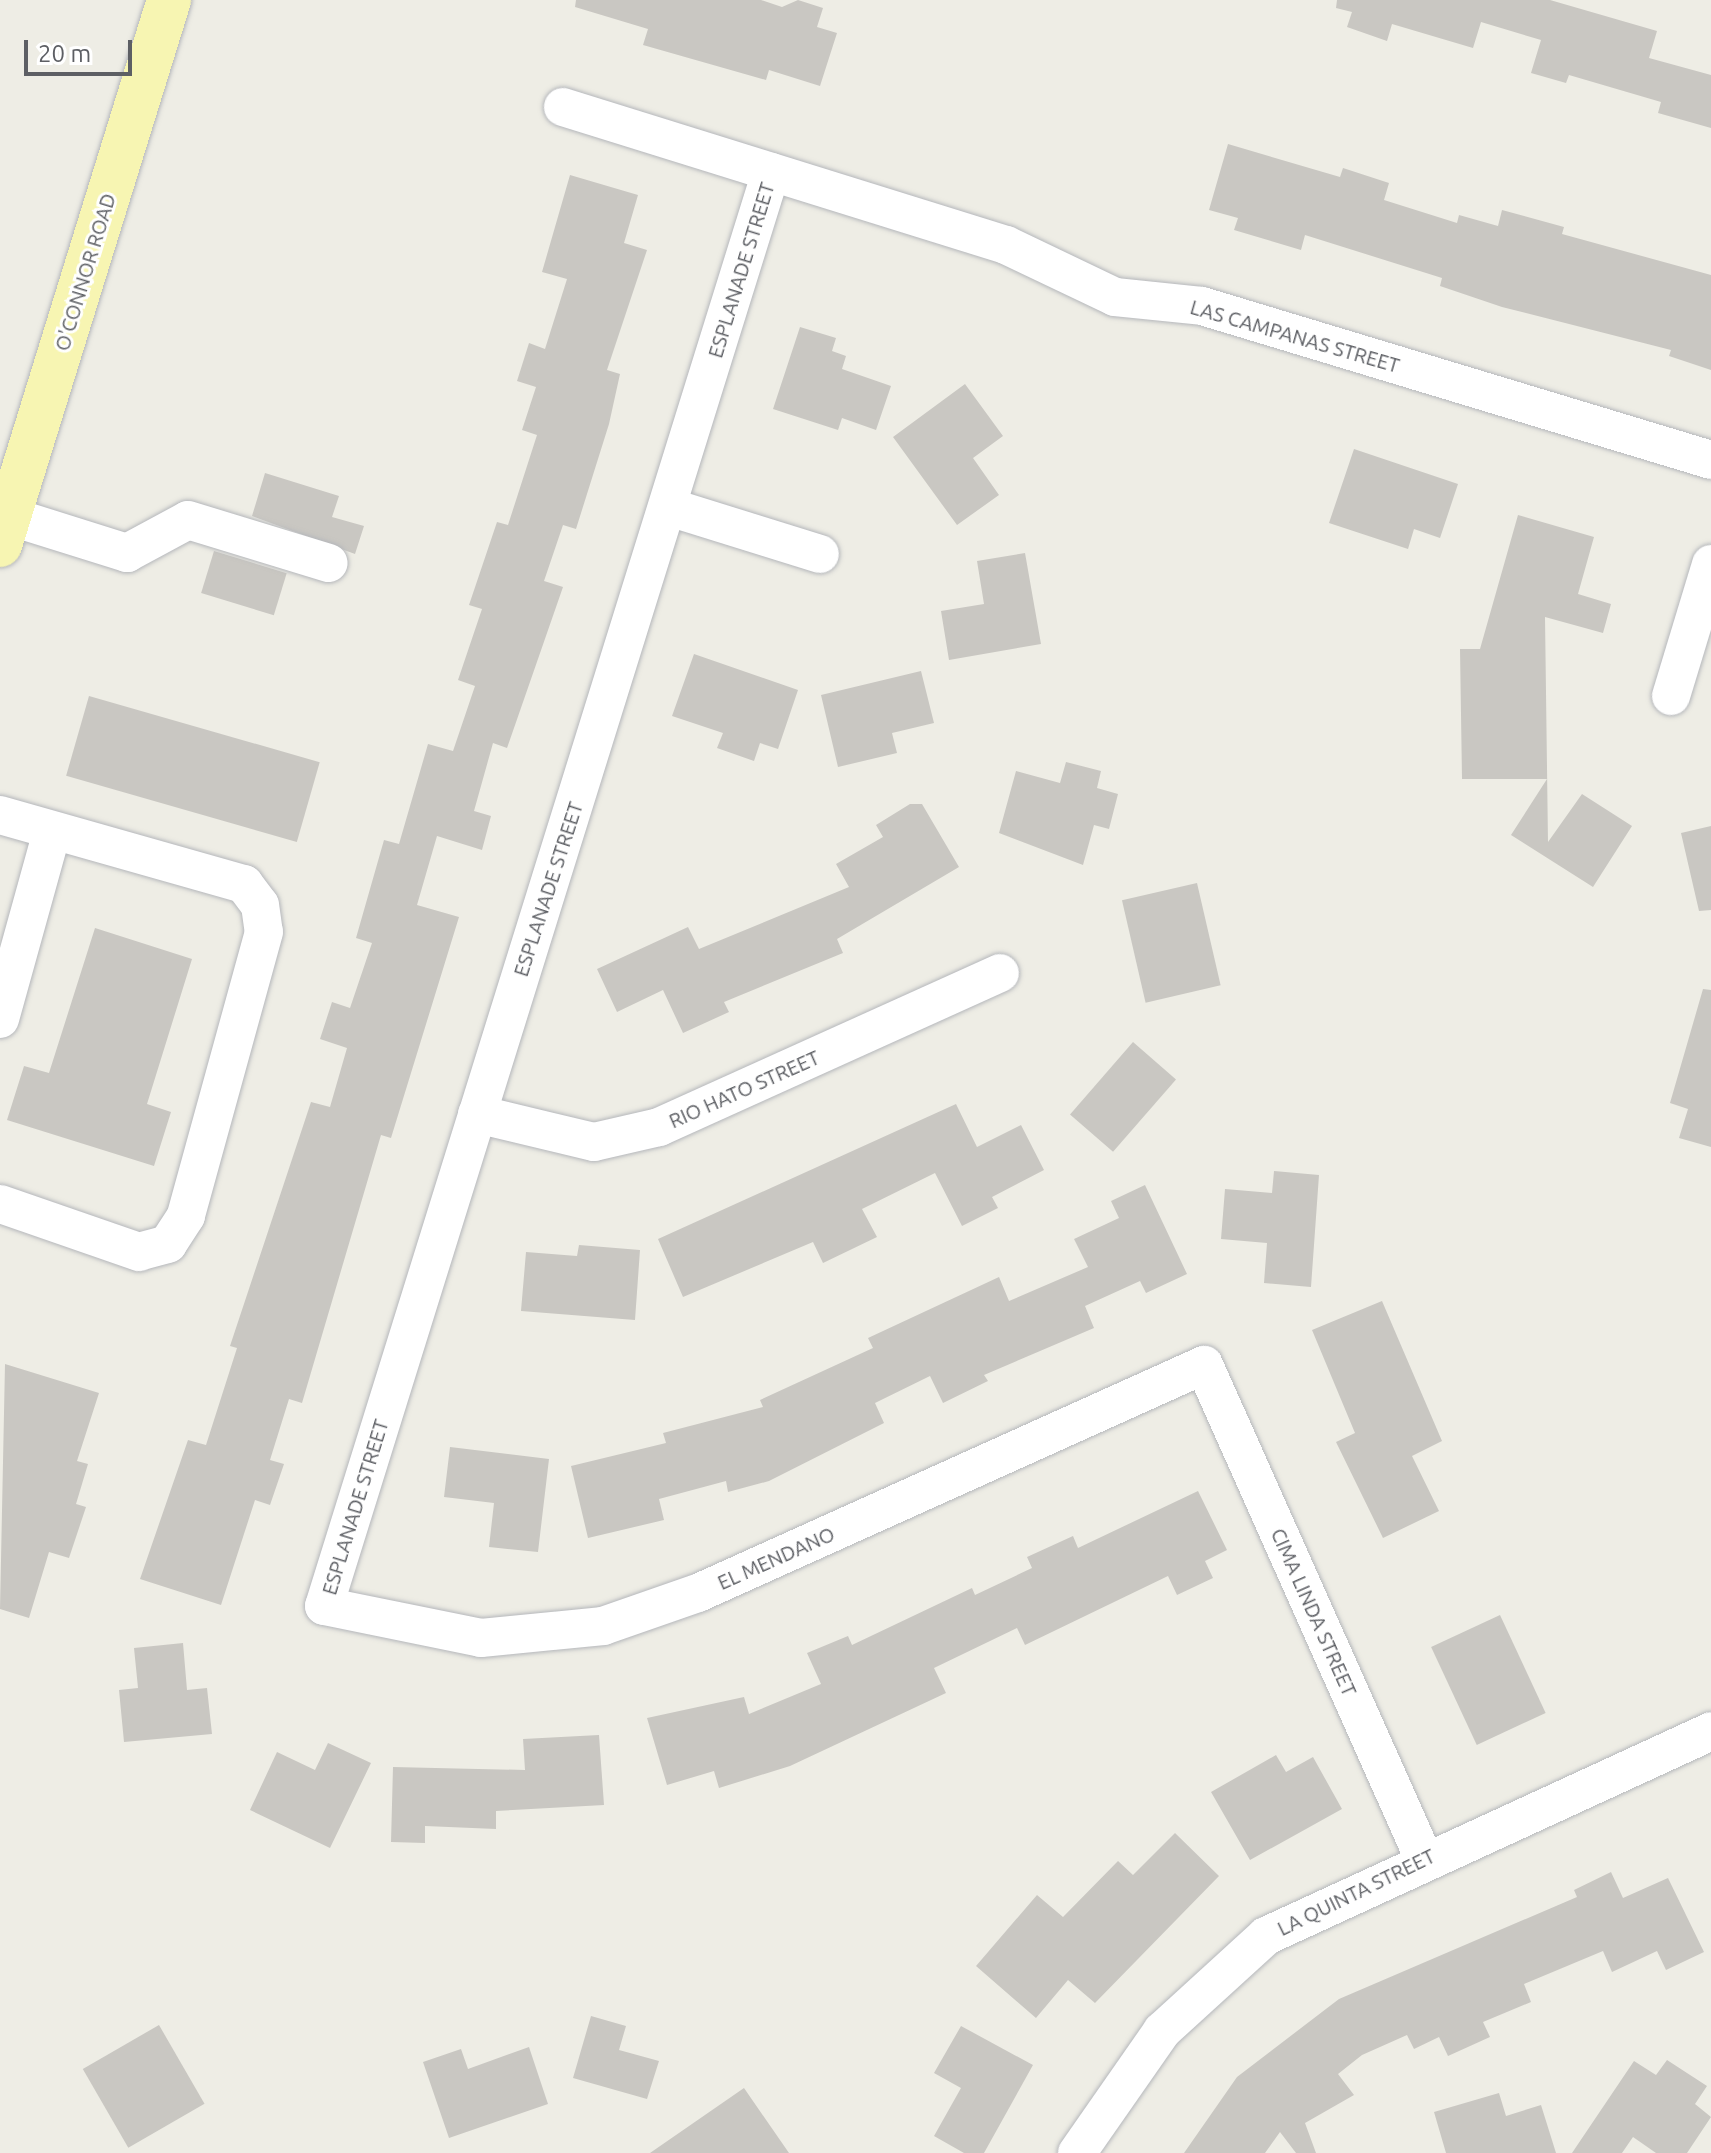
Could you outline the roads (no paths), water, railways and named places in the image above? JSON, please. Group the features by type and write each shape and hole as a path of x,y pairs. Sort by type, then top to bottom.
{"main road":[{"name":"O'CONNOR ROAD","path":"7,508 169,0"}],"street":[{"name":"LAS CAMPANAS STREET","path":"563,107 1006,245 1115,297 1202,306 1711,460"},
{"name":"ESPLANADE STREET","path":"324,1606 771,172"},
{"path":"669,507 820,554"},
{"path":"7,508 127,553 188,520 329,563"},
{"path":"1671,696 1711,564"},
{"path":"0,815 244,884 260,905 264,932 186,1216 168,1244 139,1252 0,1204"},
{"path":"0,1019 52,831"},
{"name":"RIO HATO STREET","path":"477,1114 594,1142 659,1127 1000,973"},
{"name":"EL MENDANO","path":"324,1606 481,1638 603,1626 698,1593 1204,1365"},
{"name":"CIMA LINDA STREET","path":"1204,1365 1424,1859"},
{"name":"LA QUINTA STREET","path":"1077,2153 1119,2085 1211,1981 1266,1936 1424,1859 1711,1731"}]}
